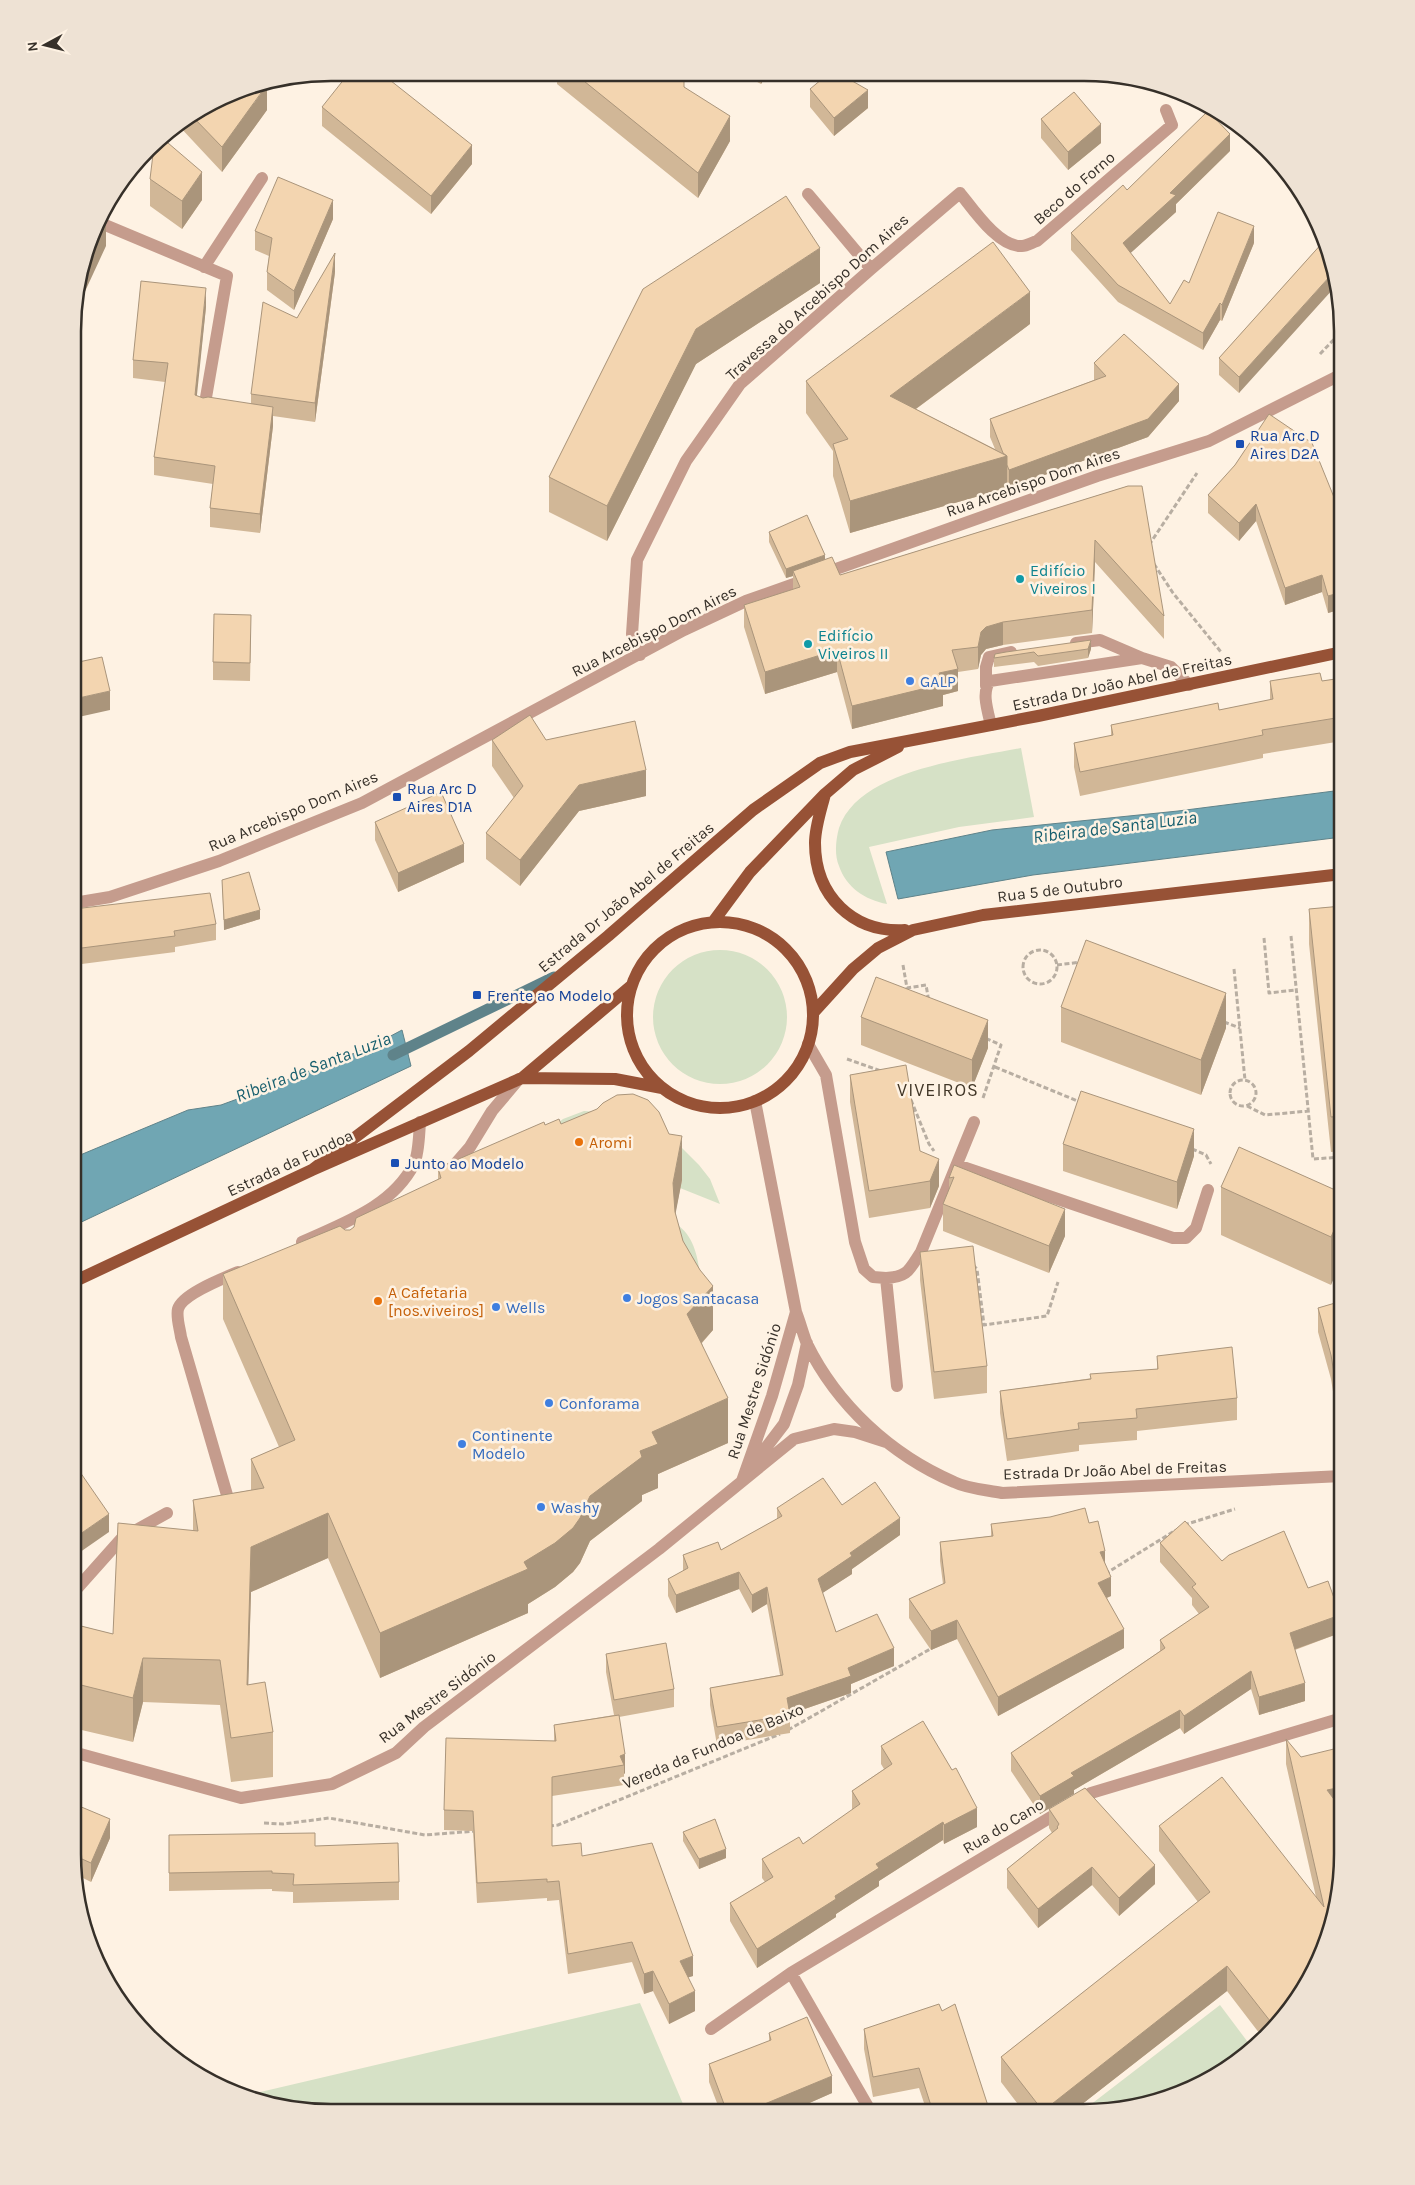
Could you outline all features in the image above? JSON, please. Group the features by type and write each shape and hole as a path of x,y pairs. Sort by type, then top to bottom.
{"main road":[{"name":"Estrada Dr João Abel de Freitas","path":"312,1170 469,1051 608,936 753,810 820,763 850,752 1189,685 1334,654"},
{"name":"Estrada Dr João Abel de Freitas","path":"713,922 750,872 825,794 853,770 909,741"},
{"path":"825,794 815,843 818,869 824,888 845,913 872,927 889,931 913,930"},
{"name":"Rua 5 de Outubro","path":"813,1013 852,969 878,948 913,930 983,914 1334,875"},
{"path":"713,922 750,927 782,946 794,958 804,974 810,993 813,1013 808,1044 796,1068 778,1088 755,1101 732,1108 707,1108 683,1100 662,1088 646,1072 635,1052 628,1031 627,1009 631,986 644,962 662,941 686,928 713,922"},
{"name":"Estrada da Fundoa","path":"81,1278 312,1170 520,1078 631,986"},
{"name":"Estrada da Fundoa","path":"520,1078 615,1078 662,1088"}],"street":[{"name":"Beco do Forno","path":"960,193 990,229 1005,242 1022,246 1037,241 1172,125 1166,110"},
{"path":"204,267 262,178"},
{"name":"Travessa do Arcebispo Dom Aires","path":"640,655 632,634 637,560 686,461 740,384 871,268 960,193"},
{"path":"808,194 871,268"},
{"path":"105,225 227,276 204,409"},
{"name":"Rua Arcebispo Dom Aires","path":"81,902 110,897 219,860 362,803 684,630 746,601 1097,476 1209,440 1334,378"},
{"path":"1061,644 1100,640 1142,658 1171,667 1189,685"},
{"path":"990,725 986,686 986,667 989,657 1023,650"},
{"path":"986,686 990,681 1142,658"},
{"path":"808,1044 826,1075 855,1242 864,1270 873,1277 899,1278 908,1272 921,1252 974,1122"},
{"path":"440,1182 470,1147 492,1110 520,1078"},
{"name":"Estrada Dr João Abel de Freitas","path":"755,1101 796,1312 807,1343 829,1382 856,1414 886,1442 955,1483 1002,1493 1334,1476"},
{"path":"293,1246 380,1204 400,1185 415,1162 420,1122"},
{"path":"957,1165 1173,1238 1186,1238 1196,1228 1208,1190"},
{"path":"227,1496 181,1337 178,1310 183,1301 206,1287 249,1266"},
{"path":"886,1278 897,1386"},
{"name":"Rua Mestre Sidónio","path":"742,1480 772,1396 796,1312"},
{"name":"Rua Mestre Sidónio","path":"742,1480 784,1424 798,1384 807,1343"},
{"name":"Rua Mestre Sidónio","path":"81,1754 241,1798 332,1784 396,1752 424,1727 659,1549 794,1439 834,1430 855,1432 886,1442"},
{"path":"81,1584 122,1538 167,1514"},
{"name":"Rua do Cano","path":"712,2029 791,1973 1091,1793 1334,1720"},
{"path":"791,1973 866,2104"}],"path":[{"path":"1147,549 1204,463 1209,440"},
{"path":"1153,562 1173,593 1223,655"},
{"path":"1292,936 1313,1159 1334,1158"},
{"path":"1264,938 1269,993 1296,990"},
{"path":"1033,951 1048,952 1054,957 1057,965 1052,978 1046,983 1032,982 1026,977 1023,970 1023,962 1027,955 1033,951"},
{"path":"1057,965 1086,961"},
{"path":"903,965 907,988 926,985 930,1008"},
{"path":"1234,969 1245,1080"},
{"path":"1222,1022 1240,1028"},
{"path":"974,1122 995,1067 1001,1045 983,1038"},
{"path":"844,1058 890,1074"},
{"path":"995,1067 1087,1105"},
{"path":"1247,1106 1252,1103 1256,1092 1254,1086 1245,1080 1238,1080 1234,1084 1230,1095 1236,1104 1247,1106 1265,1115 1309,1111"},
{"path":"909,1095 929,1144 939,1156 957,1165"},
{"path":"1188,1148 1206,1155 1211,1161 1212,1166 1208,1190"},
{"path":"972,1264 977,1269 984,1325 1047,1316 1058,1282"},
{"path":"1101,1576 1186,1524 1242,1506"},
{"name":"Vereda da Fundoa de Baixo","path":"539,1827 558,1825 795,1727 875,1679 934,1647"},
{"path":"254,1822 283,1824 329,1818 425,1835 482,1831"}],"green space":[{"path":"1021,748 1034,817 959,827 869,847 887,904 864,896 846,880 836,857 836,842 839,828 850,808 868,792 891,780 918,770"},
{"path":"720,950 746,955 768,969 782,991 787,1017 782,1043 768,1065 746,1079 720,1084 694,1079 672,1065 658,1043 653,1017 658,991 672,969 694,955"},
{"path":"584,1111 600,1112 671,1137 710,1179 720,1204 680,1188 682,1180 546,1132 563,1119"},
{"path":"673,1222 689,1236 697,1256 703,1299"},
{"path":"640,2003 683,2104 332,2104 299,2102 259,2092"},
{"path":"1220,2005 1248,2042 1222,2062 1179,2085 1132,2099 1092,2103"}],"water":[{"path":"1334,791 1334,838 1033,875 898,899 886,852 992,830 1178,811"},
{"path":"402,1030 411,1066 81,1222 81,1155 188,1110 221,1105 370,1047"}],"building":[{"path":"343,81 391,81 472,145 431,196 322,107"},
{"path":"584,81 684,81 684,87 730,116 698,173"},
{"path":"820,81 852,81 868,90 834,118 810,89"},
{"path":"262,92 222,147 197,121 236,100"},
{"path":"1074,92 1101,124 1068,152 1041,119"},
{"path":"1205,114 1216,120 1230,134 1170,193 1176,195 1123,243 1170,304 1184,280 1189,283 1218,212 1254,226 1222,305 1220,303 1203,333 1118,285 1071,233 1123,185 1127,190"},
{"path":"168,143 202,172 182,201 150,179 153,157"},
{"path":"278,177 333,200 294,291 267,272 272,238 255,231"},
{"path":"786,196 820,248 696,329 607,506 549,477 643,289"},
{"path":"993,242 1030,292 890,396 1007,456 850,501 833,444 848,439 806,381"},
{"path":"1319,247 1328,278 1239,377 1219,358"},
{"path":"335,253 315,403 251,394 263,302 297,318"},
{"path":"141,281 206,288 195,395 203,398 208,397 273,407 260,514 210,508 215,466 154,457 168,363 133,360"},
{"path":"1124,334 1179,384 1148,419 1009,470 1007,456 1003,453 990,419 1106,376 1094,363"},
{"path":"1269,414 1312,443 1334,497 1334,594 1328,596 1322,575 1285,588 1256,504 1239,523 1208,495 1235,465"},
{"path":"1128,486 1142,486 1164,616 1095,540 1092,610 1003,622 986,627 981,632 978,647 952,650 958,669 939,673 943,684 852,706 837,650 765,672 744,605 800,587 793,571 832,557 840,575"},
{"path":"807,515 825,555 786,569 769,532"},
{"path":"214,614 251,615 250,663 213,662"},
{"path":"1091,640 1088,649 1038,656 1034,652 994,658 995,654"},
{"path":"102,657 110,691 81,697 81,662"},
{"path":"1320,673 1322,681 1334,679 1334,718 1262,730 1263,735 1080,772 1074,743 1113,735 1111,725 1218,703 1219,710 1273,699 1270,681"},
{"path":"530,715 546,740 635,721 646,770 579,785 520,860 486,833 523,786 492,740"},
{"path":"441,792 464,844 398,873 375,822"},
{"path":"249,872 260,910 224,920 222,880"},
{"path":"210,893 216,924 174,931 175,936 81,948 81,908"},
{"path":"1334,907 1334,1117 1331,1117 1309,909"},
{"path":"1086,940 1226,993 1201,1060 1061,1007"},
{"path":"876,977 988,1020 972,1060 861,1017"},
{"path":"906,1065 920,1151 939,1159 930,1181 869,1191 850,1075"},
{"path":"1081,1091 1194,1129 1177,1182 1063,1144"},
{"path":"633,1094 648,1100 659,1112 669,1134 682,1136 673,1183 675,1212 683,1241 700,1270 713,1286 687,1314 728,1398 652,1432 658,1444 640,1451 642,1457 590,1496 573,1528 555,1543 524,1562 528,1569 380,1633 328,1513 251,1547 247,1685 265,1682 273,1732 231,1738 220,1660 143,1658 133,1698 81,1685 81,1626 113,1634 118,1523 198,1531 193,1500 264,1488 251,1459 295,1440 223,1274 340,1226 345,1230 350,1230 354,1227 356,1218 441,1178 438,1168 544,1122 545,1125 559,1119 561,1124 597,1109 617,1095"},
{"path":"1239,1147 1334,1189 1334,1230 1331,1237 1221,1187"},
{"path":"954,1165 1065,1209 1049,1246 943,1204 954,1177 949,1178"},
{"path":"973,1246 987,1366 934,1372 920,1252"},
{"path":"1334,1303 1334,1374 1331,1355 1318,1308"},
{"path":"1232,1347 1237,1398 1136,1409 1137,1418 1078,1423 1079,1429 1007,1439 1000,1391 1091,1379 1090,1374 1158,1369 1157,1356"},
{"path":"81,1473 109,1514 81,1533"},
{"path":"823,1478 842,1505 875,1482 900,1518 850,1553 852,1556 818,1579 836,1632 877,1614 894,1648 848,1668 851,1676 787,1698 790,1715 717,1727 710,1688 783,1675 767,1587 752,1595 739,1572 676,1595 668,1579 688,1568 683,1555 718,1542 721,1550 782,1516 777,1508"},
{"path":"1085,1508 1089,1523 1098,1521 1105,1551 1100,1552 1111,1577 1098,1583 1124,1629 998,1697 957,1620 931,1631 909,1599 945,1583 940,1542 993,1536 991,1524 1050,1517"},
{"path":"1185,1521 1222,1561 1229,1555 1284,1531 1308,1588 1328,1581 1334,1598 1334,1617 1290,1633 1305,1683 1259,1697 1251,1671 1184,1716 1180,1710 1071,1773 1074,1776 1040,1796 1011,1753 1165,1648 1160,1640 1209,1607 1192,1587 1196,1584 1160,1543"},
{"path":"666,1643 674,1689 614,1700 606,1654"},
{"path":"619,1715 625,1754 620,1756 624,1765 552,1777 552,1846 581,1843 582,1856 652,1843 693,1956 680,1961 695,1991 669,2004 653,1971 644,1974 632,1942 568,1954 559,1881 547,1882 547,1879 477,1883 473,1811 444,1810 446,1738 556,1741 554,1725"},
{"path":"923,1721 952,1770 956,1768 977,1808 944,1825 943,1822 876,1864 879,1868 835,1896 836,1899 757,1949 730,1903 773,1877 762,1859 799,1837 803,1844 860,1804 852,1791 892,1764 881,1746"},
{"path":"1286,1739 1301,1757 1334,1749 1334,1789 1327,1790 1334,1799 1334,1853 1329,1902 1315,1949 1292,1992 1272,2018 1270,2020 1227,1966 1052,2104 1038,2104 1001,2057 1210,1892 1159,1826 1222,1777 1324,1907"},
{"path":"1085,1788 1155,1865 1119,1898 1092,1867 1038,1909 1007,1869 1058,1828 1059,1824 1049,1809"},
{"path":"81,1807 110,1819 91,1863 81,1859"},
{"path":"715,1819 726,1849 699,1859 683,1832"},
{"path":"315,1833 315,1846 398,1843 399,1882 293,1885 294,1874 272,1873 272,1871 169,1873 169,1835"},
{"path":"939,2004 942,2011 955,2004 987,2104 930,2104 919,2068 873,2077 864,2029"},
{"path":"807,2017 832,2076 765,2104 724,2104 709,2064 771,2040 769,2033"}],"waterway":[{"name":"Ribeira de Santa Luzia","path":"393,1055 554,977"}],"place":[{"name":"Rua Arc D Aires D2A","path":"1240,444"},
{"name":"Edifício Viveiros I","path":"1020,579"},
{"name":"Edifício Viveiros II","path":"808,644"},
{"name":"GALP","path":"910,681"},
{"name":"Rua Arc D Aires D1A","path":"397,797"},
{"name":"Frente ao Modelo","path":"477,995"},
{"name":"Aromi","path":"579,1142"},
{"name":"Junto ao Modelo","path":"395,1163"},
{"name":"Jogos Santacasa","path":"627,1298"},
{"name":"A Cafetaria [nos.viveiros]","path":"378,1301"},
{"name":"Wells","path":"496,1307"},
{"name":"Conforama","path":"549,1403"},
{"name":"Continente Modelo","path":"462,1444"},
{"name":"Washy","path":"541,1507"}],"district":[{"name":"VIVEIROS","path":"938,1090"}]}
